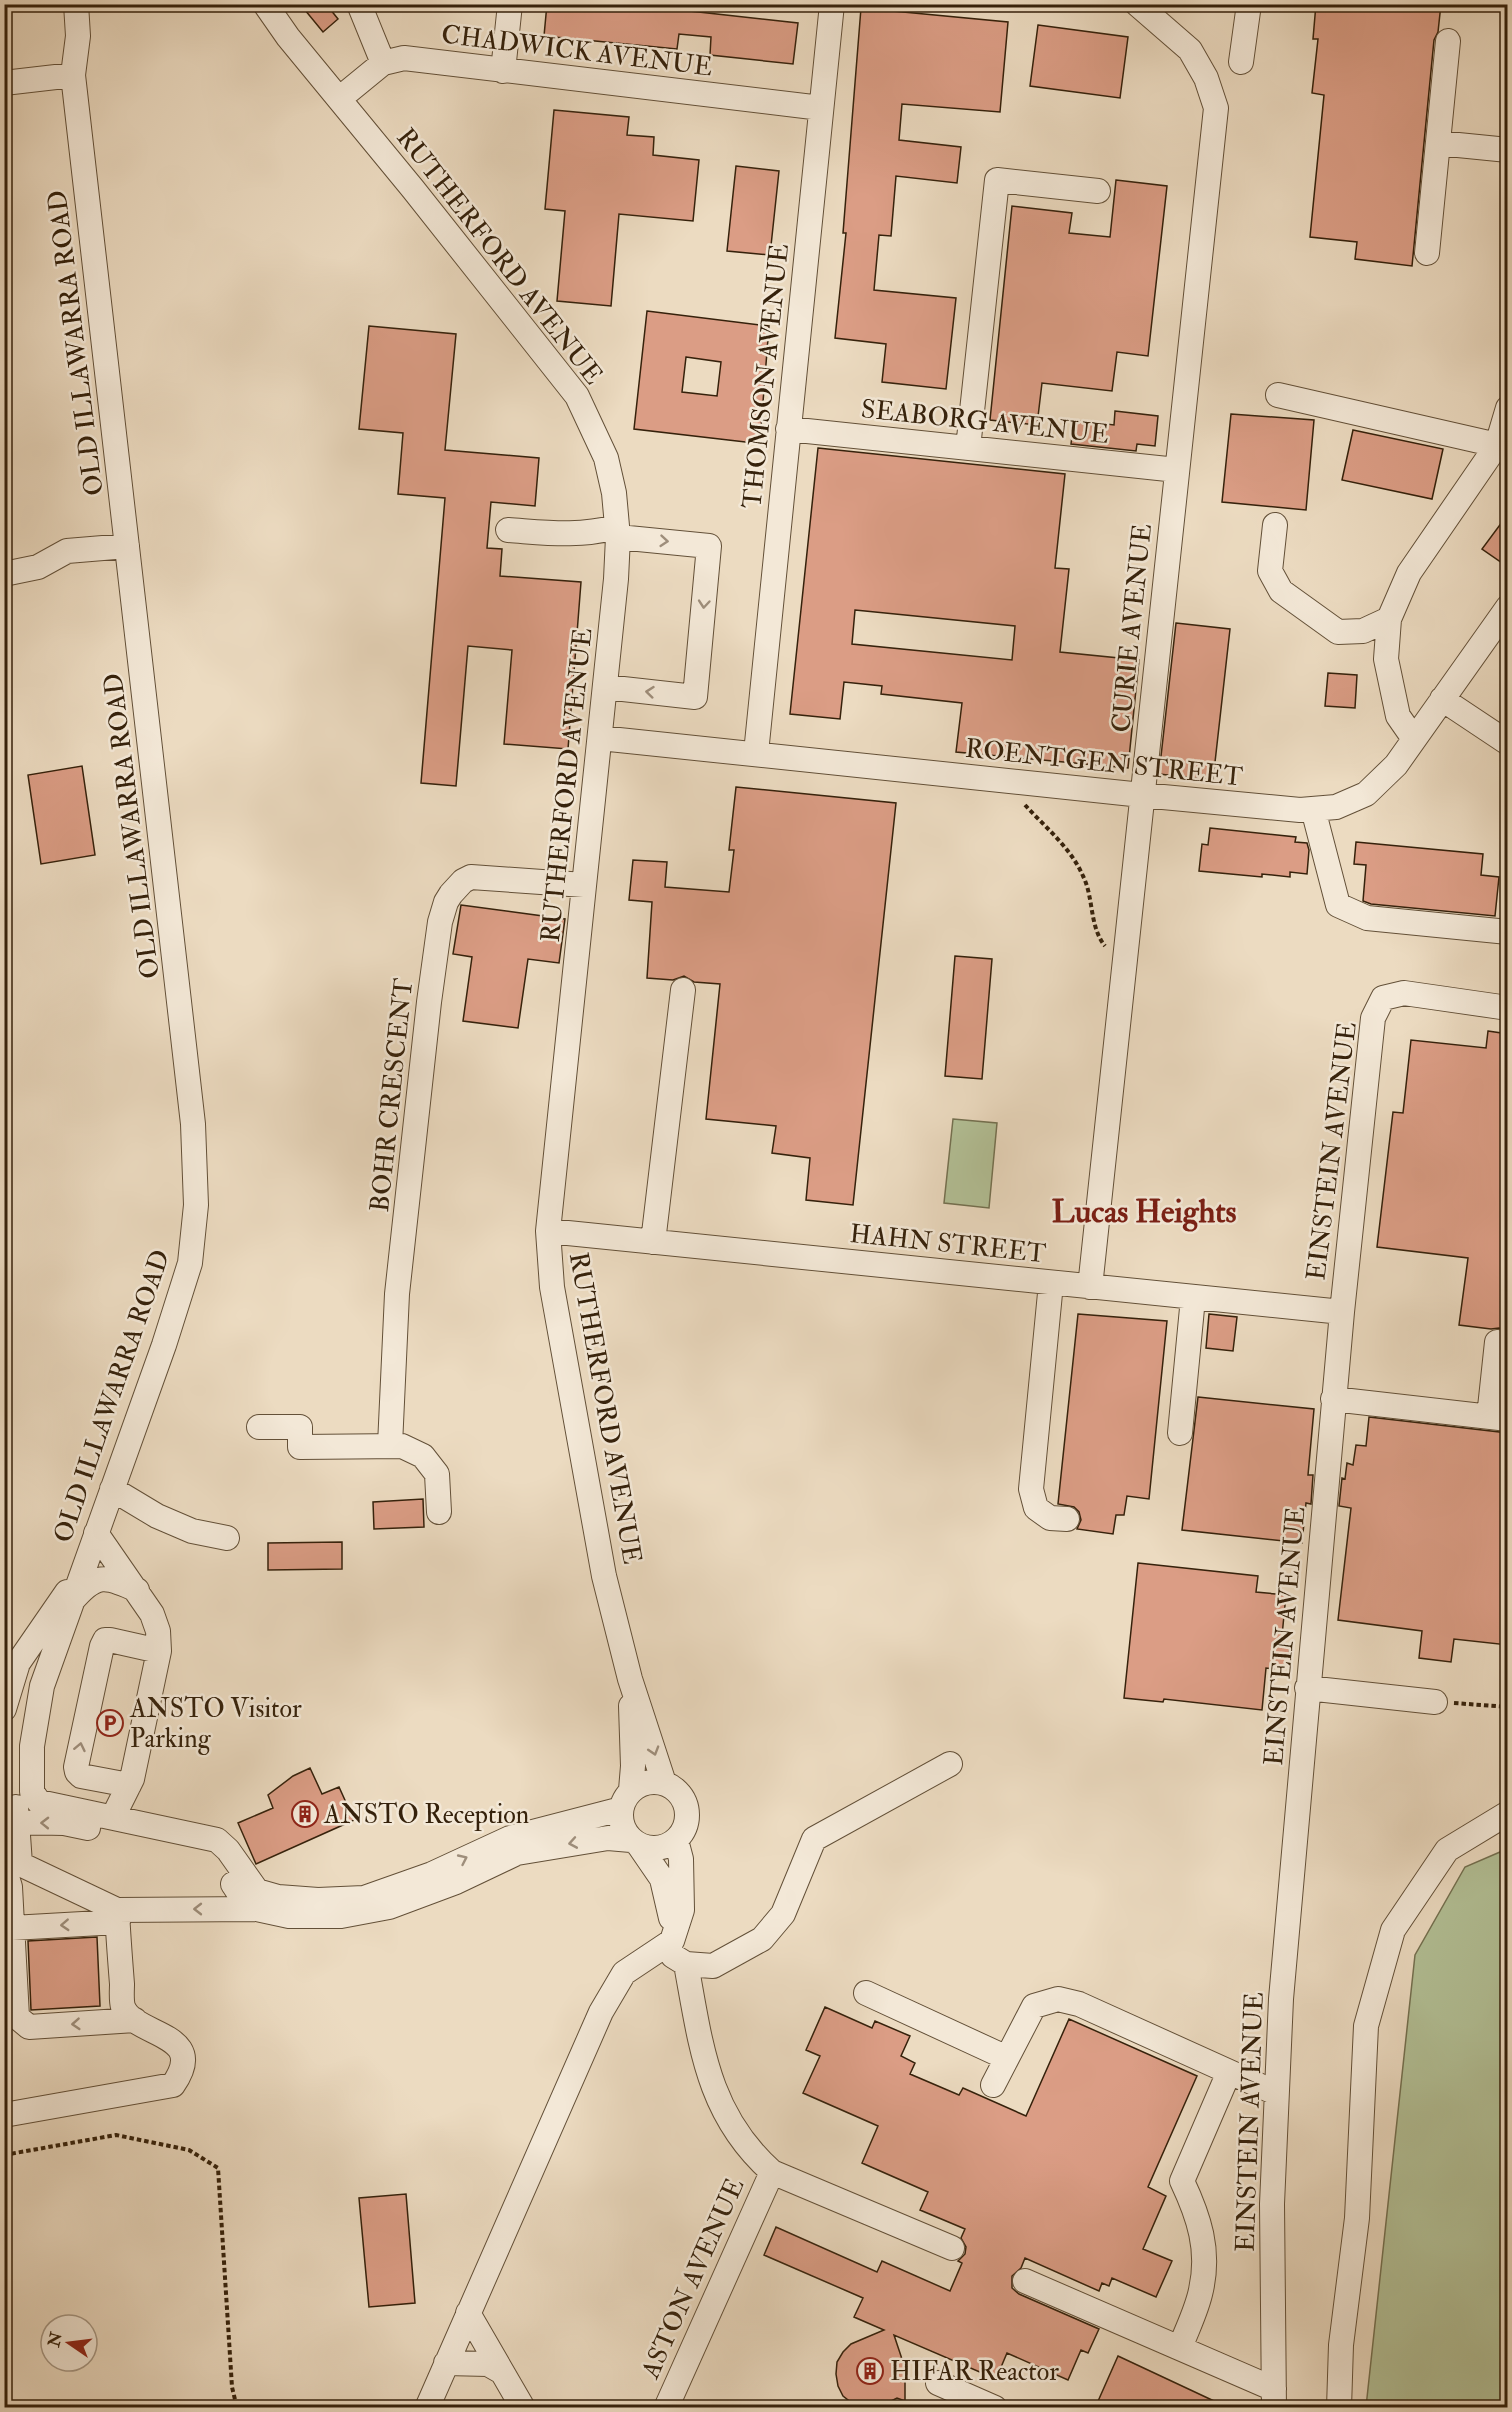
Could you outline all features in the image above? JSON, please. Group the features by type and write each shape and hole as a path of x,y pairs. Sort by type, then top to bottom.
{"lane":[{"name":"OLD ILLAWARRA ROAD","path":"63,4 73,70 193,1124 196,1205 190,1263 164,1346 84,1565"},
{"name":"OLD ILLAWARRA ROAD","path":"73,70 78,36 76,4"},
{"name":"RUTHERFORD AVENUE","path":"265,4 288,37 542,349 577,396 606,458 614,493 618,532 616,579 548,1231 552,1287 604,1576 630,1679 664,1783"},
{"path":"339,99 383,63 359,4"},
{"path":"503,71 510,4"},
{"name":"THOMSON AVENUE","path":"756,753 832,4"},
{"name":"CURIE AVENUE","path":"1090,1287 1216,108 1206,78 1190,50 1137,4"},
{"path":"1241,62 1249,4"},
{"path":"1426,253 1448,41"},
{"name":"CHADWICK AVENUE","path":"383,63 404,58 821,108"},
{"path":"4,83 73,70"},
{"path":"1438,143 1508,150"},
{"path":"968,448 997,180 1098,191"},
{"path":"1278,395 1497,445"},
{"path":"1414,739 1398,716 1386,659 1389,619 1409,573 1497,445 1508,408"},
{"name":"SEABORG AVENUE","path":"788,429 1177,470"},
{"path":"1275,525 1270,571 1281,591 1338,632 1364,631 1389,619"},
{"path":"508,530 571,535 618,532 709,546 695,697 605,687"},
{"path":"4,574 38,567 67,551 127,546"},
{"name":"ROENTGEN STREET","path":"600,738 1300,810 1336,807 1366,794 1396,765 1508,608"},
{"path":"1442,699 1508,743"},
{"path":"1313,809 1338,905 1367,918 1508,932"},
{"name":"BOHR CRESCENT","path":"390,1445 399,1282 429,1002 440,922 446,902 456,887 471,877 584,885"},
{"path":"653,1242 683,990"},
{"name":"EINSTEIN AVENUE","path":"1274,2398 1272,2204 1281,1999 1341,1312 1373,1018 1383,998 1404,993 1508,1008"},
{"name":"HAHN STREET","path":"548,1231 1341,1312"},
{"path":"1050,1283 1031,1489 1036,1508 1050,1518 1067,1519"},
{"path":"1180,1433 1193,1298"},
{"path":"1333,1399 1498,1418 1497,1342"},
{"path":"259,1427 300,1427 300,1447 402,1446 423,1456 437,1474 440,1512"},
{"path":"112,1488 157,1516 192,1531 227,1538"},
{"path":"96,1533 137,1590 152,1614 158,1631 159,1651 132,1779 113,1817"},
{"path":"12,1928 117,1916 256,1909 290,1916 341,1916 389,1907 456,1882 517,1853 599,1839 635,1842 658,1848 676,1840 686,1823 687,1813 680,1794 664,1783 647,1782 626,1799 510,1838 432,1874 364,1898 318,1900 278,1898 258,1891 228,1850 217,1840 39,1802 32,1792 32,1746 42,1686 84,1565"},
{"path":"6,1700 18,1664 84,1565"},
{"path":"117,1916 20,1864 10,1816 16,1747 30,1683 45,1650 86,1585 100,1579 117,1580 137,1590"},
{"path":"129,1785 81,1776 76,1767 102,1646 105,1640 110,1640 159,1651"},
{"name":"RUTHERFORD AVENUE","path":"626,1799 633,1766 630,1679"},
{"path":"1307,1688 1435,1701"},
{"path":"686,1964 714,1966 762,1939 783,1914 814,1839 950,1764"},
{"path":"626,1799 624,1831 662,1879 671,1913 666,1945"},
{"path":"1339,2408 1341,2345 1357,2218 1366,2026 1393,1930 1447,1850 1508,1813"},
{"path":"10,1816 64,1823 211,1854 223,1864 243,1899 256,1909"},
{"path":"427,2408 601,2012 624,1973 666,1945 682,1910 681,1859 676,1840"},
{"path":"4,1867 10,1887 17,2017 29,2027 135,2020"},
{"path":"4,2115 173,2085 181,2073 181,2052 172,2041 135,2020 123,2007 117,1916"},
{"path":"666,1945 686,1964 701,2044 713,2089 735,2132 751,2154 772,2172 952,2248"},
{"path":"866,1993 1007,2058"},
{"path":"993,2085 1034,2006 1058,1999 1079,2004 1276,2093"},
{"path":"1180,2348 1201,2291 1204,2253 1197,2214 1182,2181 1229,2072"},
{"name":"ASTON AVENUE","path":"666,2408 772,2172"},
{"path":"1025,2281 1180,2348 1274,2398"},
{"path":"468,2313 519,2405"},
{"path":"446,2363 488,2364 502,2372"},
{"path":"938,2383 995,2408"}],"path":[{"path":"1001,780 1074,857 1085,878 1098,937 1108,949 1125,952"},
{"path":"1435,1701 1508,1707"},
{"path":"4,2155 116,2135 189,2150 218,2168 232,2387 237,2407 230,2408"}],"green space":[{"path":"953,1119 997,1123 989,1208 944,1203"},
{"path":"1507,1849 1507,2407 1366,2407 1415,1955 1465,1867"}],"building":[{"path":"300,4 326,4 338,19 323,32"},
{"path":"547,4 682,4 681,10 798,23 793,64 710,55 711,37 679,34 677,49 544,36"},
{"path":"1316,4 1441,4 1438,32 1434,40 1412,266 1355,259 1357,242 1310,237 1324,95 1312,93 1318,39 1313,39"},
{"path":"861,8 1008,22 1000,112 902,104 899,140 961,147 957,183 896,176 891,236 879,235 874,290 956,298 946,389 882,382 886,344 835,338 846,233 843,233"},
{"path":"1038,25 1128,37 1120,98 1030,86"},
{"path":"554,110 629,117 627,135 654,137 653,155 699,160 693,221 619,214 611,306 557,301 565,211 545,209"},
{"path":"736,166 779,171 770,255 727,251"},
{"path":"1116,180 1167,186 1148,356 1117,352 1112,391 1042,383 1037,425 990,420 1012,206 1072,213 1069,233 1110,237"},
{"path":"647,311 769,326 760,440 754,443 634,429","holes":["686,357 721,362 717,396 682,392"]},
{"path":"369,326 456,334 445,450 539,458 535,506 491,502 487,548 502,549 500,576 581,582 568,749 504,744 512,650 468,646 456,786 421,783 445,498 398,494 403,433 359,429"},
{"path":"1115,411 1158,416 1155,446 1137,444 1136,451 1071,444 1074,420 1114,425"},
{"path":"1231,414 1314,420 1306,510 1222,502"},
{"path":"1353,430 1443,449 1432,499 1342,480"},
{"path":"818,448 1065,474 1055,568 1069,569 1060,652 1139,660 1128,768 956,752 962,703 881,694 882,686 844,682 840,719 790,714","holes":["855,610 1015,626 1012,660 852,644"]},
{"path":"1508,514 1508,567 1482,549"},
{"path":"1176,623 1230,629 1213,780 1159,774"},
{"path":"1328,673 1357,675 1355,708 1325,706"},
{"path":"82,766 95,855 41,864 28,775"},
{"path":"736,787 896,803 853,1205 806,1200 810,1158 772,1153 776,1126 706,1119 720,984 694,982 684,976 673,980 647,978 652,902 629,900 633,860 667,862 665,887 729,892 734,850 729,850"},
{"path":"1210,828 1296,837 1295,842 1307,843 1309,850 1307,874 1290,872 1290,877 1262,874 1262,877 1199,871 1202,844 1208,845"},
{"path":"1356,842 1483,854 1481,875 1499,877 1495,916 1371,904 1363,901 1366,865 1354,864"},
{"path":"461,905 565,919 559,963 528,959 518,1028 463,1021 472,957 453,954"},
{"path":"955,956 992,959 982,1079 945,1076"},
{"path":"1488,1031 1508,1034 1508,1332 1499,1328 1459,1325 1468,1258 1377,1247 1393,1112 1403,1113 1411,1040 1486,1048"},
{"path":"1078,1314 1167,1321 1149,1499 1127,1496 1124,1515 1116,1515 1113,1534 1077,1529 1081,1520 1079,1512 1074,1507 1058,1504"},
{"path":"1209,1314 1237,1317 1233,1351 1206,1348"},
{"path":"1198,1397 1314,1409 1308,1475 1313,1475 1311,1504 1306,1503 1302,1543 1182,1530"},
{"path":"1369,1417 1508,1433 1508,1645 1454,1639 1451,1662 1419,1658 1422,1631 1338,1620 1351,1508 1339,1506 1342,1478 1345,1479 1347,1463 1353,1465 1356,1445 1366,1446"},
{"path":"423,1499 424,1527 374,1529 373,1502"},
{"path":"342,1542 342,1569 268,1570 268,1543"},
{"path":"1138,1563 1258,1576 1256,1592 1286,1595 1281,1646 1290,1647 1288,1666 1275,1665 1274,1669 1266,1668 1262,1710 1164,1699 1163,1702 1124,1698"},
{"name":"ANSTO Reception","path":"310,1768 322,1794 339,1787 354,1820 256,1864 238,1823 273,1808 268,1795 293,1776"},
{"path":"97,1937 100,2006 31,2010 28,1941"},
{"path":"825,2007 872,2028 875,2021 910,2036 901,2056 915,2063 910,2074 959,2095 963,2088 1026,2116 1069,2019 1197,2076 1148,2187 1166,2196 1143,2249 1172,2261 1156,2297 1112,2278 1109,2286 1102,2283 1099,2291 1025,2258 1021,2268 1012,2276 1012,2288 1019,2294 1099,2329 1088,2353 1081,2350 1068,2380 1007,2353 996,2379 894,2335 905,2368 905,2401 897,2398 877,2408 862,2408 843,2396 836,2374 837,2362 843,2352 851,2344 884,2330 854,2317 863,2298 764,2255 776,2227 877,2272 882,2261 950,2291 962,2263 958,2261 965,2254 966,2247 961,2238 965,2229 920,2210 928,2192 862,2163 878,2126 803,2093 820,2056 806,2050"},
{"path":"406,2194 415,2303 369,2307 359,2198"},
{"path":"1118,2356 1229,2408 1095,2408"}],"place":[{"name":"ANSTO Visitor Parking","path":"110,1723"},
{"name":"ANSTO Reception","path":"305,1814"},
{"name":"HIFAR Reactor","path":"870,2371"}],"district":[{"name":"Lucas Heights","path":"1144,1211"}]}
